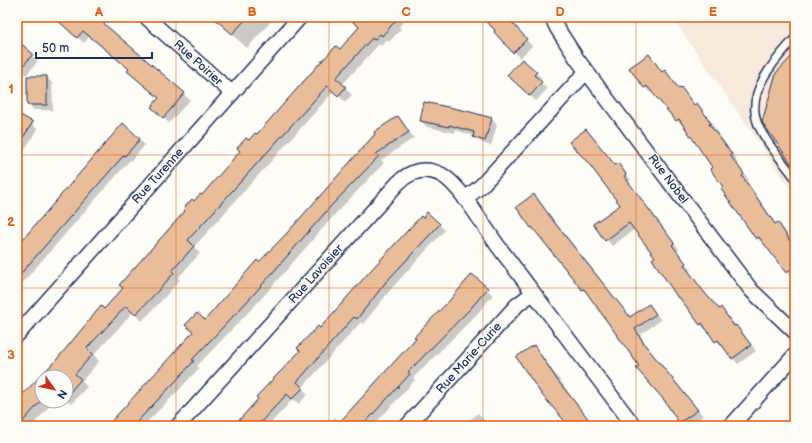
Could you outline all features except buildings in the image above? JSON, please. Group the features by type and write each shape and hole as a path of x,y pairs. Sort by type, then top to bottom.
{"street":[{"name":"Rue Poirier","path":"146,17 232,93"},
{"name":"Rue Turenne","path":"17,335 300,17"},
{"name":"Rue Nobel","path":"552,17 563,38 587,71 751,290 795,332"},
{"path":"465,199 481,186 587,71"},
{"name":"Rue Lavoisier","path":"178,426 404,177 416,171 424,170 440,174 453,184 533,293 634,426"},
{"name":"Rue Marie-Curie","path":"408,426 517,305 533,293"},
{"path":"731,426 795,355"}],"lane":[{"path":"795,38 773,64 759,88 755,111 759,127 795,178"}],"shaded area":[{"path":"672,17 795,17 795,195"}]}
